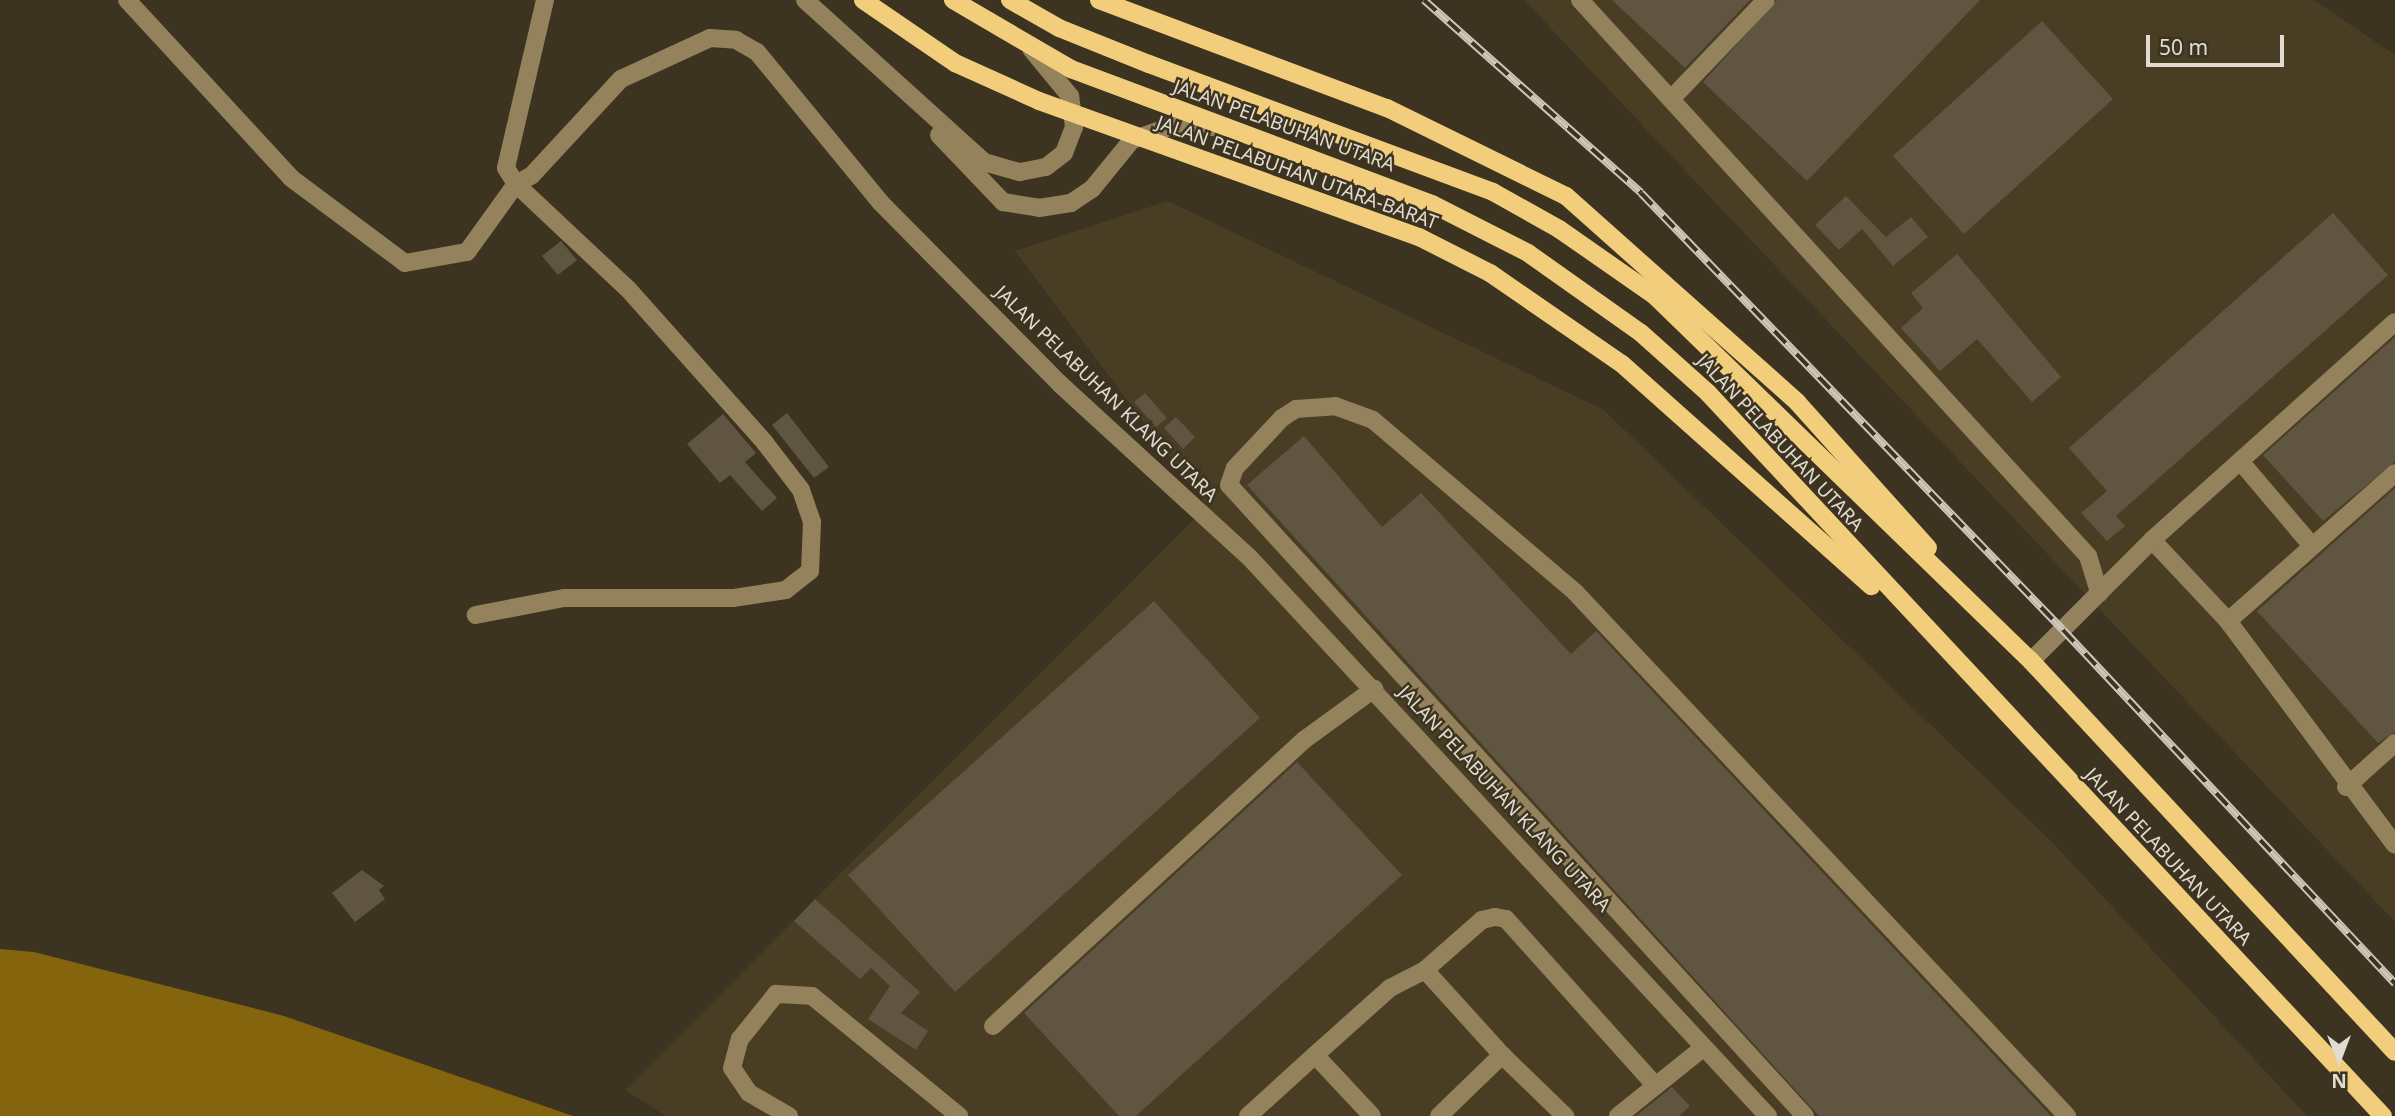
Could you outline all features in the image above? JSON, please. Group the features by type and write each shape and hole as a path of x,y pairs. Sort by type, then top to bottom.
{"main road":[{"name":"JALAN PELABUHAN UTARA-BARAT","path":"863,0 955,64 1039,101 1419,237 1490,273 1622,364 1945,650"},
{"name":"JALAN PELABUHAN UTARA","path":"953,0 1032,50 1433,204 1528,253 1588,293 1708,393 1945,650 2383,1116"},
{"name":"JALAN PELABUHAN UTARA","path":"1010,0 1059,28 1149,64 1481,187 1559,229 1655,296 2031,661 2395,1052"},
{"path":"1099,0 1387,108 1496,158 1566,196 1699,311 1797,402 1993,626"}],"street":[{"name":"JALAN PELABUHAN KLANG UTARA","path":"127,0 290,178 405,264 467,252 516,184 621,79 710,38 736,40 757,52 909,232 1060,384 1249,557 1768,1116"},
{"path":"476,615 564,598 733,598 786,590 810,571 814,555 812,522 801,490 765,443 628,289 516,184 506,168 545,0"},
{"path":"805,0 908,98 984,162 1020,172 1046,167 1064,153 1074,127 1070,96 1032,50"},
{"path":"1580,0 1673,97 2088,556 2099,593"},
{"path":"1673,97 1766,0"},
{"path":"908,98 974,177 1003,202 1039,208 1082,196 1132,140 1156,131 1180,123 1250,133"},
{"path":"2031,661 2152,540 2395,322"},
{"path":"1805,1116 1229,485 1235,468 1282,418 1296,409 1335,406 1373,420 1575,592 2067,1116"},
{"path":"2240,461 2312,546"},
{"path":"2228,621 2395,473"},
{"path":"2152,540 2228,621 2346,787 2395,845"},
{"path":"993,1026 1304,740 1374,689"},
{"path":"2346,787 2395,743"},
{"path":"1248,1116 1390,988 1424,970 1482,920 1506,919 1656,1086"},
{"path":"1424,970 1502,1055 1565,1116"},
{"path":"789,1116 749,1093 733,1068 740,1039 776,994 812,996 959,1116"},
{"path":"1618,1116 1704,1046"},
{"path":"1315,1055 1372,1116"},
{"path":"1439,1116 1502,1055"}],"shaded area":[{"path":"1524,0 2314,0 2395,55 2395,922"},
{"path":"1168,201 1604,410 2053,843 2307,1116 666,1116 625,1090 1207,506 1015,251"},
{"path":"0,949 34,952 284,1016 573,1116 0,1116"}],"building":[{"path":"1612,0 1750,0 1685,68"},
{"path":"1777,0 1980,0 1807,181 1703,82"},
{"path":"2042,21 2113,99 1964,234 1893,156"},
{"path":"1846,196 1886,237 1911,217 1928,237 1893,266 1862,229 1839,250 1815,225"},
{"path":"2333,213 2388,275 2116,516 2125,526 2107,541 2081,513 2107,491 2069,448"},
{"path":"561,241 577,260 558,275 542,256"},
{"path":"1957,254 2061,377 2032,402 1977,339 1940,371 1901,328 1923,308 1911,293"},
{"path":"2395,337 2395,462 2323,521 2263,455"},
{"path":"1145,393 1167,418 1156,427 1134,402"},
{"path":"787,413 829,467 814,478 772,425"},
{"path":"723,414 756,453 745,462 777,498 762,511 730,475 720,483 687,444"},
{"path":"1176,417 1195,437 1183,449 1164,428"},
{"path":"1304,436 1382,527 1421,493 1571,654 1596,631 2051,1116 1819,1116 1247,485"},
{"path":"2395,488 2395,732 2378,743 2257,611"},
{"path":"1154,601 1260,718 955,992 848,875"},
{"path":"1297,762 1402,875 1136,1116 1119,1116 1024,1013"},
{"path":"362,870 384,886 379,890 385,899 355,922 332,893"},
{"path":"815,899 920,992 901,1013 928,1031 916,1050 868,1019 890,986 871,968 860,979 794,921"},
{"path":"1672,1087 1690,1106 1679,1116 1636,1116"}],"railway":[{"path":"1424,0 1641,193 2063,630 2395,984"}]}
